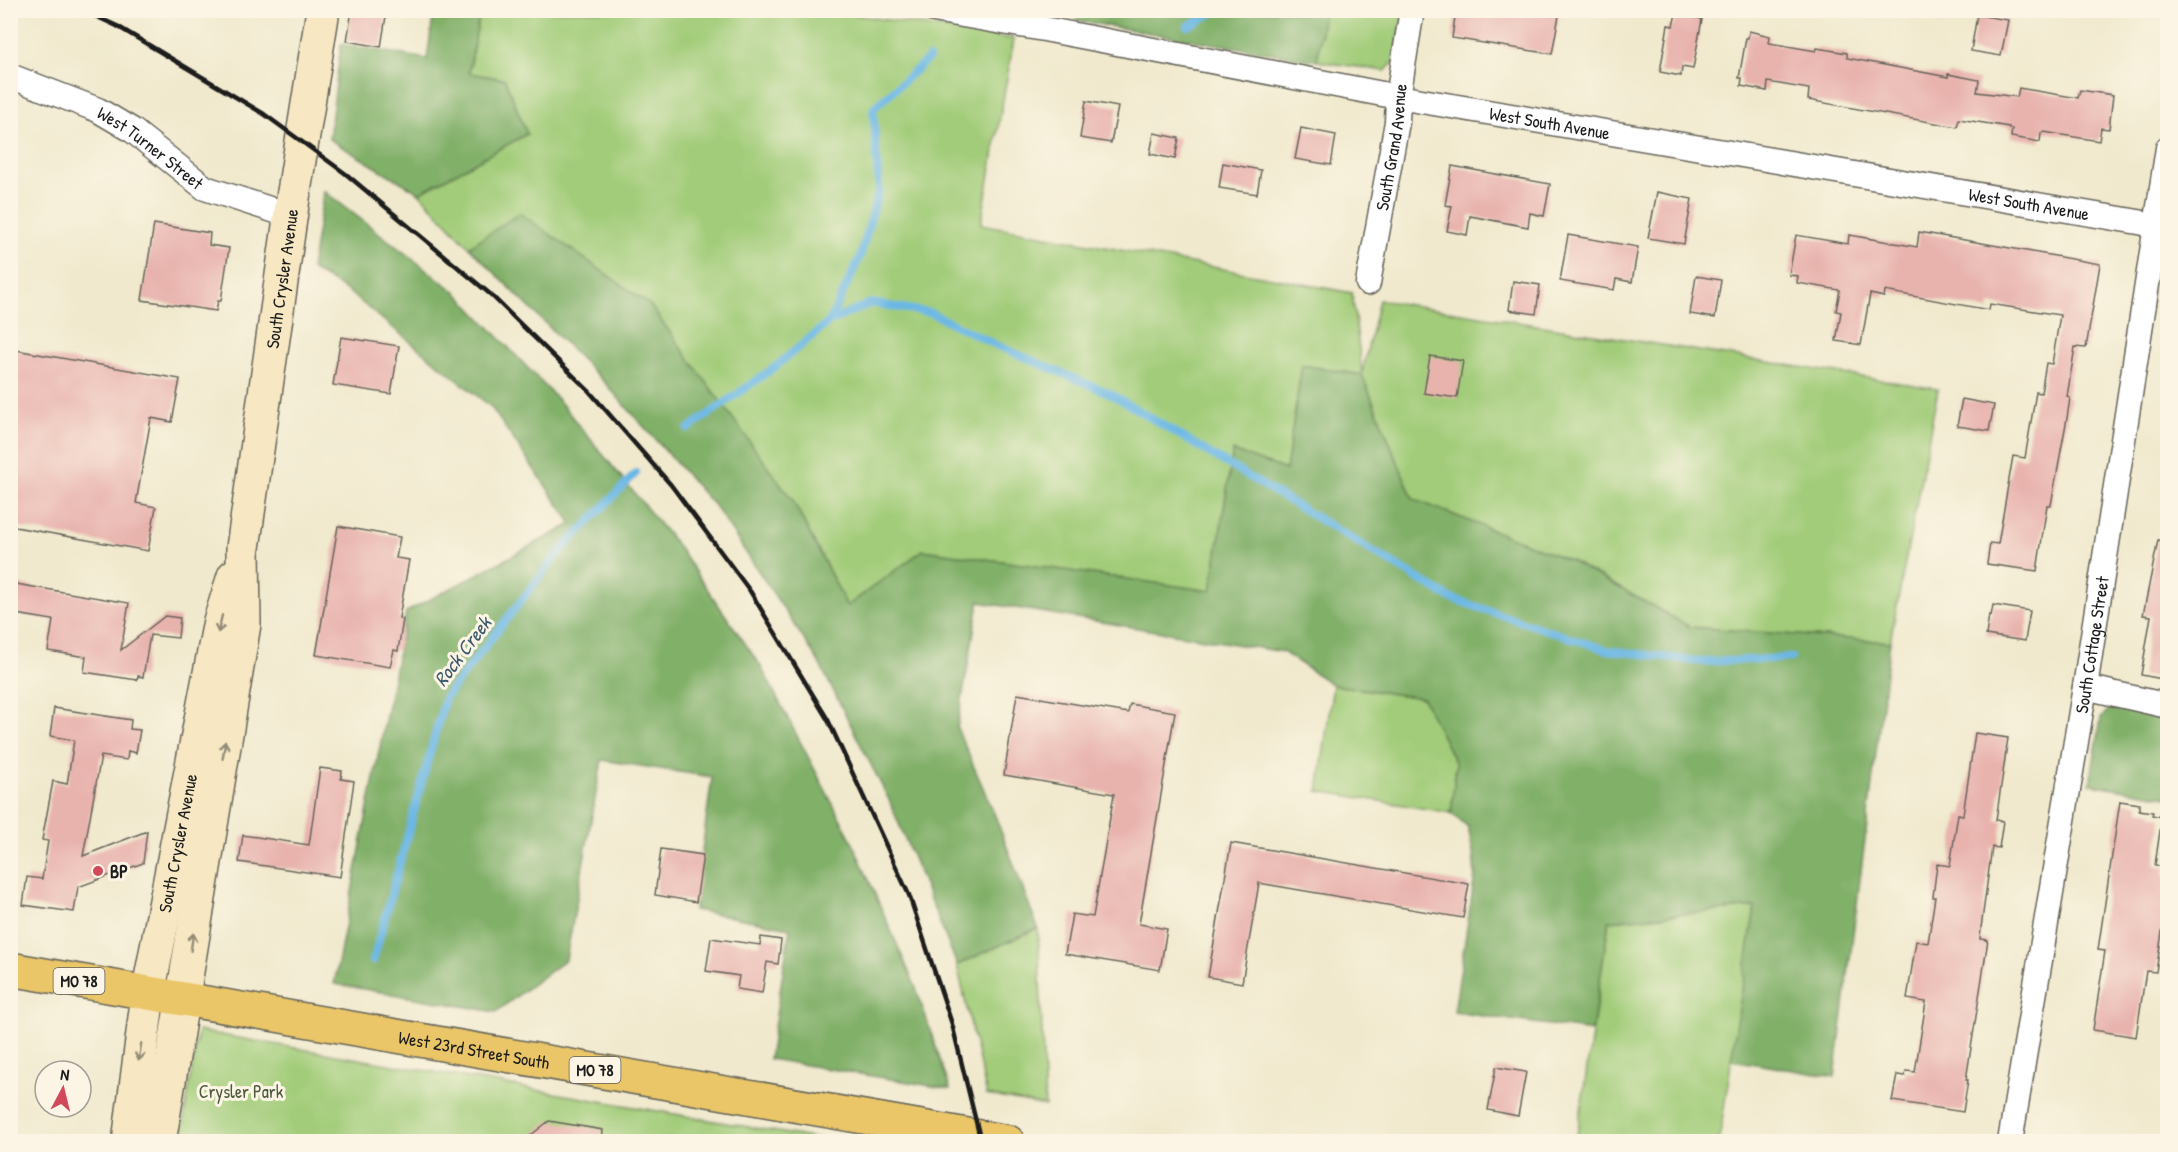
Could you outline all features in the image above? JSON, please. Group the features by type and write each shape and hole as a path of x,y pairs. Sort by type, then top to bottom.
{"main road":[{"name":"South Crysler Avenue","path":"159,1142 244,624 243,548 323,10"},
{"name":"South Crysler Avenue","path":"129,1142 148,994 220,621 243,548"},
{"name":"West 23rd Street South","path":"10,969 1008,1142"}],"street":[{"name":"West South Avenue","path":"934,10 1045,20 1398,97 2162,226"},
{"name":"South Grand Avenue","path":"1368,283 1397,122 1398,97 1412,10"},
{"name":"West Turner Street","path":"10,76 98,110 132,130 205,188 291,216"},
{"name":"South Cottage Street","path":"2010,1142 2162,226 2168,148"},
{"path":"2085,687 2168,705"}],"green space":[{"path":"434,11 480,11 469,73 505,79 527,134 419,193 329,139 341,44 427,59"},
{"path":"480,11 830,11 1014,39 981,224 1352,293 1362,373 1379,300 1938,389 1890,642 1690,627 1571,561 1413,499 1362,375 1302,365 1286,470 1233,452 1211,591 923,550 847,606 793,501 520,214 469,247 419,193 527,134 469,73"},
{"path":"1068,11 1324,11 1317,61 1079,21"},
{"path":"1324,11 1403,11 1395,61 1385,71 1317,61"},
{"path":"324,191 457,293 560,402 676,544 760,665 851,839 916,988 950,1089 769,1059 790,928 694,910 712,777 602,760 566,959 496,1012 334,984 406,612 572,524 491,407 346,290 311,269"},
{"path":"520,213 650,305 793,501 847,606 923,550 1211,591 1233,451 1286,470 1302,365 1362,375 1413,499 1571,561 1690,627 1890,642 1835,1077 1731,1060 1755,907 1609,921 1592,1031 1454,1012 1475,875 1473,852 1468,827 1451,813 1456,764 1423,698 1333,685 1283,652 979,602 957,728 994,813 1038,928 957,965 890,802 817,659 717,509 605,383 469,247"},
{"path":"1333,685 1423,698 1456,764 1451,813 1318,791"},
{"path":"2111,707 2167,720 2167,797 2090,784 2101,718"},
{"path":"1755,907 1719,1141 1576,1142 1609,921"},
{"path":"1038,928 1045,1106 987,1095 957,965"},
{"name":"Crysler Park","path":"198,1031 829,1141 180,1142"}],"building":[{"path":"352,10 387,10 381,47 347,41"},
{"path":"1456,10 1560,10 1552,54 1452,38"},
{"path":"1676,14 1702,19 1693,69 1682,67 1681,76 1660,72 1668,25 1673,26"},
{"path":"1977,15 2008,20 2001,56 1971,51"},
{"path":"1749,31 1770,36 1769,43 1816,51 1817,48 1847,53 1847,58 1948,77 1948,74 1979,80 1977,92 2017,97 2019,88 2078,98 2080,90 2113,95 2109,129 2101,128 2099,141 2044,132 2041,133 2040,142 2011,137 2012,129 2009,127 1959,119 1957,127 1808,100 1809,89 1768,82 1767,91 1741,86 1742,78 1739,78"},
{"path":"1086,101 1118,107 1111,143 1080,138"},
{"path":"1301,128 1336,135 1331,165 1295,159"},
{"path":"1154,133 1179,138 1175,159 1150,154"},
{"path":"1223,163 1261,170 1257,194 1219,188"},
{"path":"1452,166 1550,184 1544,216 1530,213 1528,227 1470,216 1467,235 1447,231 1452,206 1445,205"},
{"path":"1657,192 1692,199 1684,244 1648,238"},
{"path":"154,224 210,233 209,245 229,248 221,301 218,301 216,311 142,300"},
{"path":"1919,232 2100,264 2086,348 2075,347 2067,397 2070,398 2067,418 2051,505 2047,505 2037,571 1987,564 1990,543 1998,544 2013,456 2025,458 2036,392 2041,393 2046,363 2052,364 2060,315 1990,304 1989,310 1885,291 1884,297 1870,294 1861,345 1836,341 1841,312 1836,311 1840,290 1797,283 1798,276 1789,275 1796,235 1848,244 1849,235 1917,247"},
{"path":"1568,235 1638,247 1632,282 1616,279 1614,290 1560,281"},
{"path":"1696,276 1721,280 1715,318 1690,314"},
{"path":"1513,281 1540,285 1536,314 1509,310"},
{"path":"341,337 399,346 391,394 333,385"},
{"path":"10,349 180,379 172,422 151,418 136,503 156,507 148,551 10,526"},
{"path":"1430,356 1463,361 1457,398 1424,393"},
{"path":"1962,399 1994,405 1989,431 1957,426"},
{"path":"338,526 400,537 396,558 409,560 399,618 403,619 398,651 394,650 390,667 316,655"},
{"path":"2158,540 2168,541 2168,680 2141,675 2151,616 2143,615"},
{"path":"10,583 129,603 121,650 165,616 180,618 178,638 150,635 143,677 138,676 137,680 84,672 86,657 48,651 53,620 10,613"},
{"path":"1993,605 2030,611 2025,641 1986,635"},
{"path":"1017,694 1128,713 1130,704 1175,712 1139,924 1167,929 1160,970 1065,954 1072,914 1093,917 1114,794 1004,775"},
{"path":"54,708 131,720 130,729 140,730 136,753 128,751 127,760 101,756 83,856 147,831 143,863 78,887 74,912 23,905 27,877 42,879 48,841 42,840 53,781 67,784 74,740 50,736"},
{"path":"1975,733 2008,738 1996,820 2003,821 1999,848 1992,847 1980,939 1988,940 1963,1112 1892,1101 1897,1075 1905,1076 1906,1071 1915,1072 1926,1002 1907,999 1916,941 1928,943 1937,864 1950,866 1958,814 1963,815"},
{"path":"320,768 342,771 341,779 354,781 340,877 239,862 243,835 309,845"},
{"path":"2120,801 2139,804 2139,810 2153,812 2152,815 2162,817 2155,865 2165,867 2164,875 2168,875 2168,892 2156,972 2146,971 2136,1037 2093,1030 2105,951 2098,950"},
{"path":"1231,843 1469,884 1463,918 1259,883 1242,983 1208,977"},
{"path":"661,849 703,855 696,902 655,895"},
{"path":"761,937 781,940 778,964 767,962 762,993 737,989 739,976 706,971 711,938 760,945"},
{"path":"1496,1067 1526,1072 1518,1116 1488,1110"},
{"path":"549,1121 603,1130 602,1142 522,1142"}],"waterway":[{"path":"1188,26 1218,10"},
{"path":"829,322 860,257 879,190 873,109 929,58"},
{"path":"688,429 775,367 829,322 871,303 931,313 998,346 1111,394 1450,598 1607,650 1705,662 1791,658"},
{"name":"Rock Creek","path":"373,961 445,698 556,556 636,473"}],"railway":[{"path":"82,10 117,26 264,114 346,174 490,294 589,391 671,485 750,591 828,720 909,895 952,1024 981,1142"}],"place":[{"name":"BP","path":"98,871"}]}
